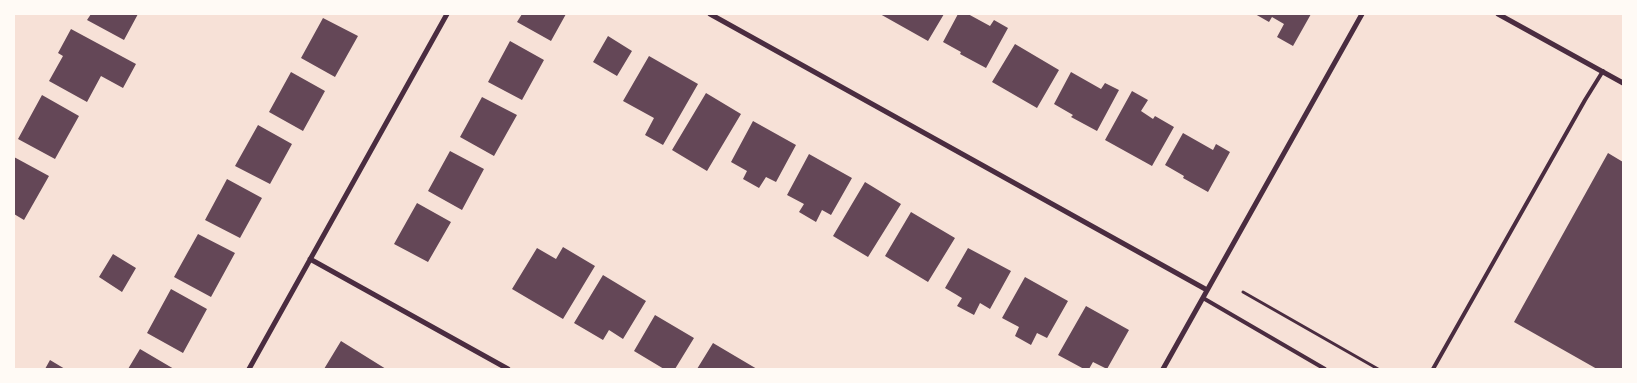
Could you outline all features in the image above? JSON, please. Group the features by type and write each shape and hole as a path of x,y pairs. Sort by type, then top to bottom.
{"street":[{"path":"249,369 447,14"},
{"path":"710,14 1207,290"},
{"path":"1163,369 1362,14"},
{"path":"1498,14 1623,83"},
{"path":"310,259 508,369"}],"lane":[{"path":"1434,369 1603,71"},
{"path":"1202,298 1325,369"}],"path":[{"path":"1243,292 1378,369"}],"building":[{"path":"91,14 138,14 124,40 87,20"},
{"path":"522,14 566,14 551,41 517,22"},
{"path":"880,14 944,14 928,41"},
{"path":"958,14 968,14 990,26 994,20 1008,28 986,68 943,42"},
{"path":"1255,14 1311,14 1293,46 1277,37 1284,24 1272,17 1269,22"},
{"path":"323,18 358,36 335,77 301,58"},
{"path":"71,29 136,64 123,88 101,76 87,102 49,81 63,56 58,53"},
{"path":"608,36 632,51 617,76 593,62"},
{"path":"510,41 544,60 522,100 488,82"},
{"path":"1015,44 1059,70 1037,108 992,82"},
{"path":"649,56 698,84 663,145 645,135 654,118 623,101"},
{"path":"291,72 325,91 303,131 269,112"},
{"path":"1071,72 1101,89 1105,83 1119,90 1097,131 1071,117 1073,115 1054,104"},
{"path":"1132,91 1148,100 1141,111 1153,119 1155,116 1174,127 1152,166 1105,140"},
{"path":"706,93 741,114 707,171 672,150"},
{"path":"42,95 79,116 55,159 18,139"},
{"path":"482,97 517,115 494,156 460,137"},
{"path":"753,121 796,145 776,182 766,177 759,188 743,179 747,171 731,162"},
{"path":"258,125 292,144 270,184 235,166"},
{"path":"1183,133 1213,150 1216,144 1230,152 1208,192 1165,165"},
{"path":"450,151 484,169 462,210 428,191"},
{"path":"1608,153 1623,162 1623,369 1597,369 1514,322"},
{"path":"809,154 852,178 831,215 822,210 816,222 799,212 804,204 787,195"},
{"path":"14,157 49,176 24,220 14,214"},
{"path":"227,179 262,198 240,238 205,220"},
{"path":"865,182 901,204 868,257 833,236"},
{"path":"417,203 451,222 428,262 394,244"},
{"path":"911,212 955,238 928,282 885,256"},
{"path":"198,234 235,253 211,297 174,277"},
{"path":"563,247 595,266 563,319 512,289 537,248 556,259"},
{"path":"968,248 1011,271 990,309 980,303 974,315 957,306 962,298 945,288"},
{"path":"113,254 136,268 122,292 99,277"},
{"path":"603,275 646,301 623,339 609,330 603,340 574,323"},
{"path":"1025,277 1068,301 1047,338 1037,333 1031,345 1015,336 1019,327 1002,318"},
{"path":"171,289 207,309 183,353 147,333"},
{"path":"1086,306 1129,330 1107,369 1093,362 1089,369 1084,369 1058,355"},
{"path":"655,315 694,338 675,369 664,369 634,351"},
{"path":"341,341 386,369 324,369"},
{"path":"713,343 757,369 697,369"},
{"path":"140,349 174,369 128,369"},
{"path":"50,360 65,369 45,369"}]}
